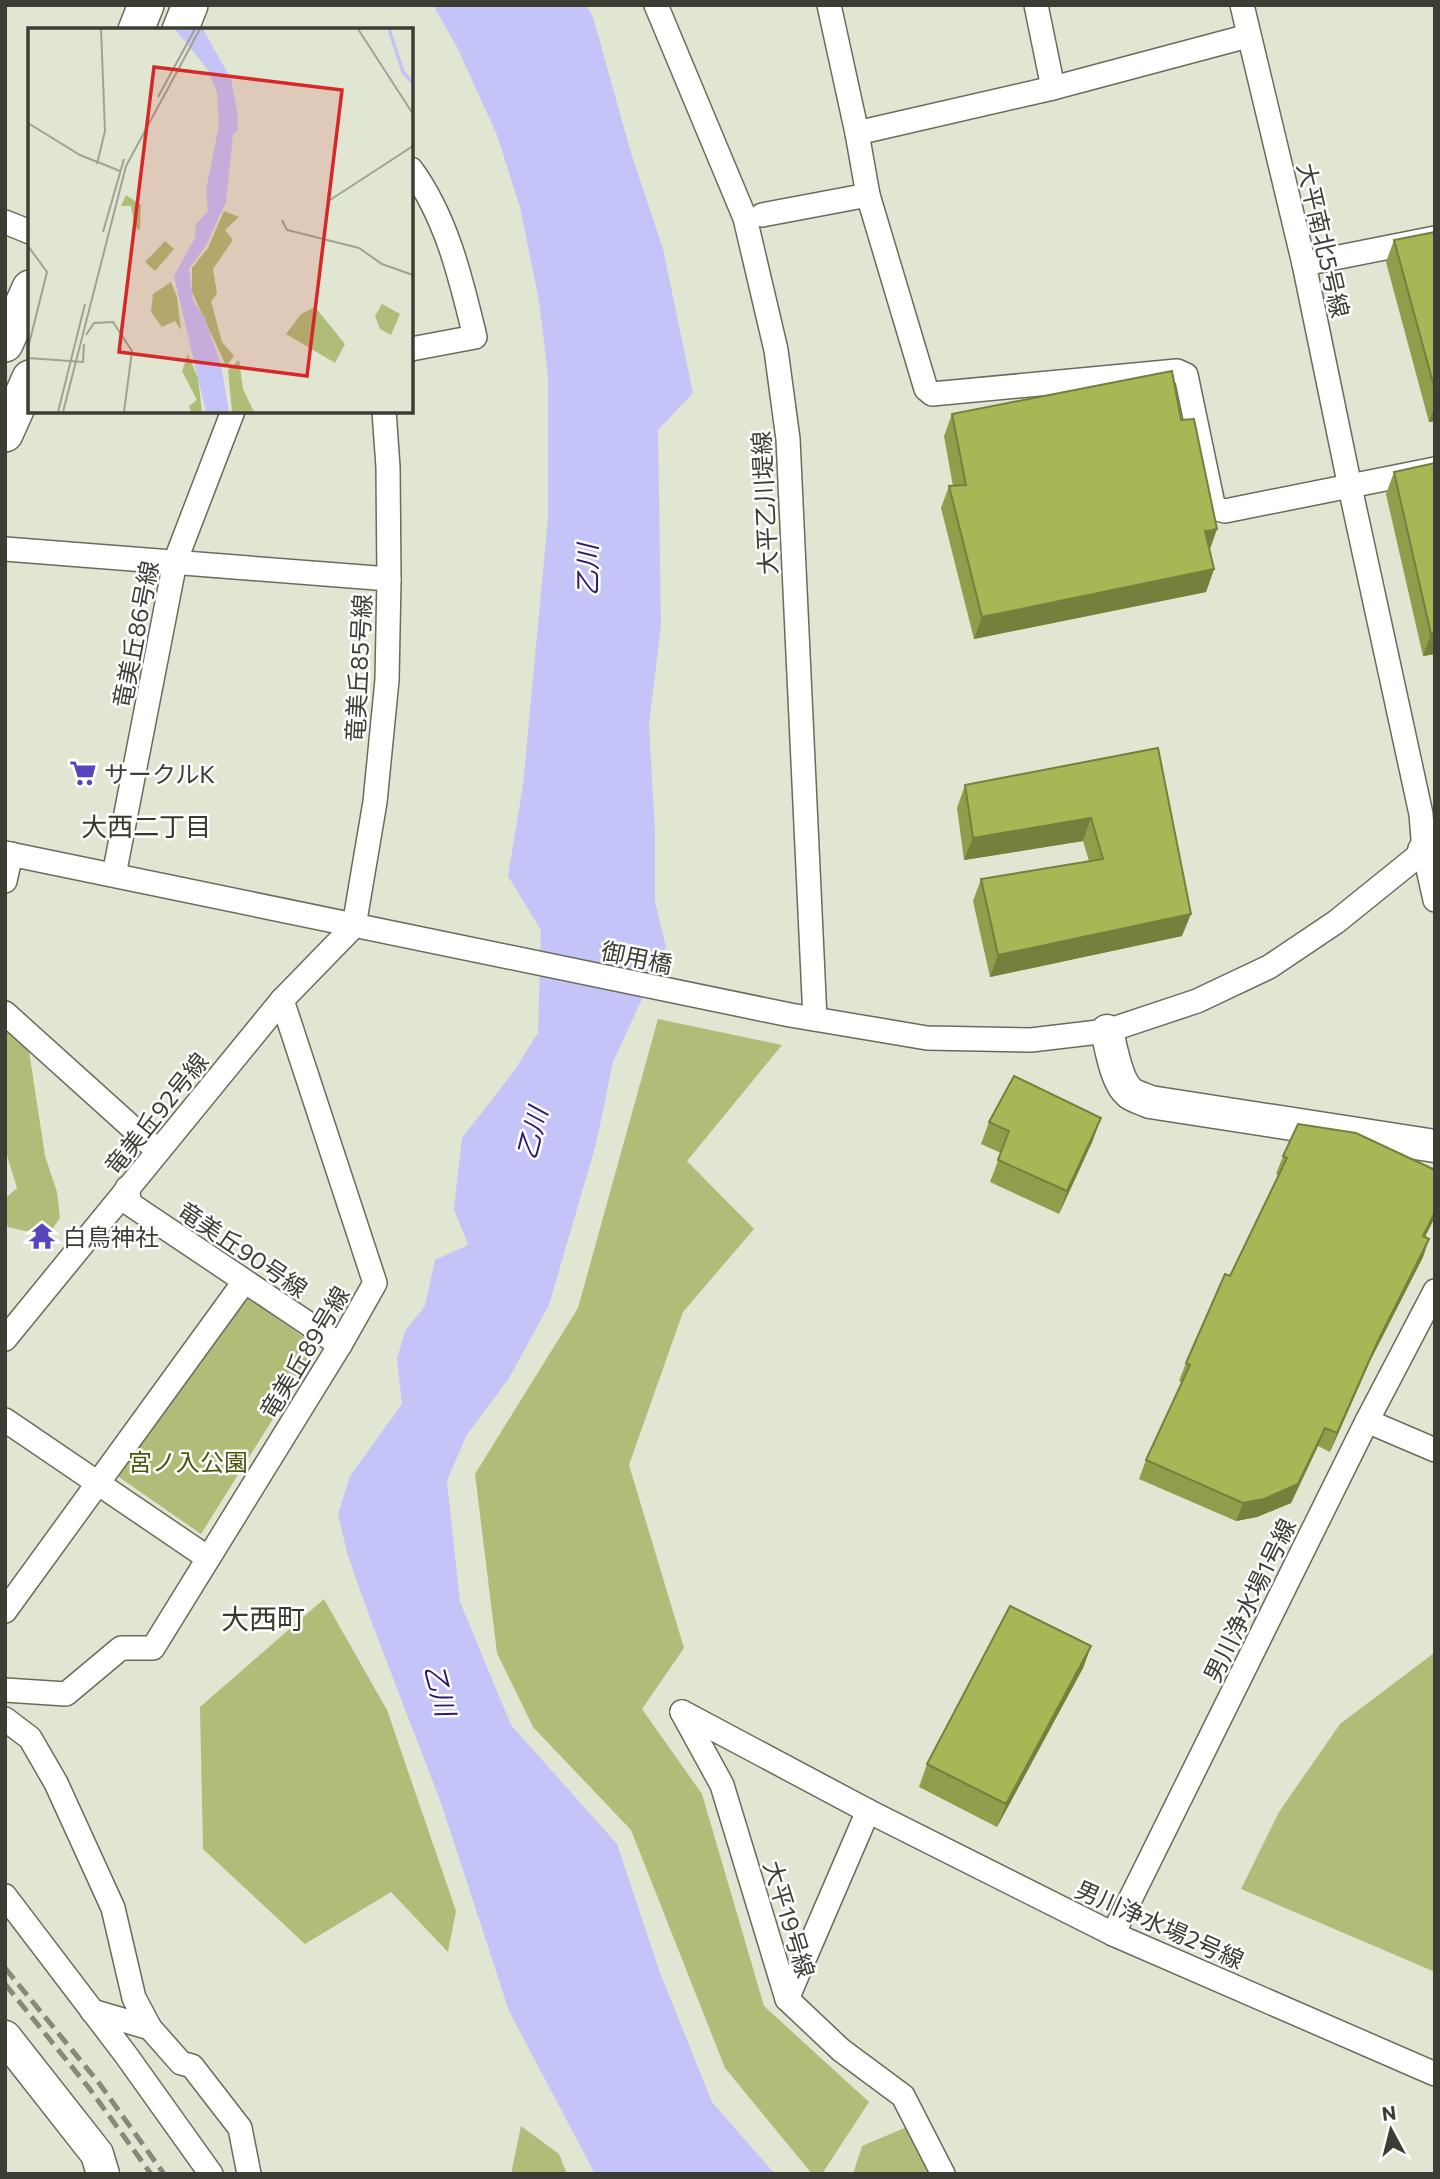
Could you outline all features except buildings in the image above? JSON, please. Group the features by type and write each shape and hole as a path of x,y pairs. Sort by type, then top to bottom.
{"main road":[{"path":"137,28 146,5"},
{"path":"181,28 190,5"},
{"path":"5,344 28,292"},
{"path":"5,434 28,382"}],"street":[{"name":"大平乙川堤線","path":"656,5 745,218 776,350 788,439 815,1018"},
{"path":"830,5 868,195 926,389 932,394 1177,372 1186,375 1213,504 1217,509 1225,511 1435,469"},
{"path":"1036,5 1053,88"},
{"name":"大平南北5号線","path":"1242,5 1304,264 1421,814 1431,848"},
{"path":"857,133 1053,88 1248,36"},
{"path":"413,172 422,184 446,235 463,285 475,337 413,349"},
{"path":"762,215 868,195"},
{"path":"5,222 28,231"},
{"path":"1304,264 1435,237"},
{"name":"竜美丘86号線","path":"114,875 175,562 232,413"},
{"name":"竜美丘85号線","path":"354,926 378,775 387,680 390,579 384,413"},
{"path":"5,549 390,579"},
{"name":"御用橋","path":"8,853 354,926 815,1018 928,1038 1031,1040 1107,1031 1197,1001 1269,967 1336,922 1431,848"},
{"path":"1431,848 1435,900"},
{"path":"5,881 8,853"},
{"name":"竜美丘92号線","path":"5,1339 282,1000 354,926"},
{"name":"竜美丘89号線","path":"5,1690 66,1694 121,1648 153,1648 340,1346 375,1283 282,1000"},
{"path":"5,1013 158,1151"},
{"path":"1107,1031 1117,1069 1125,1087 1130,1093 1150,1102 1435,1146"},
{"name":"竜美丘90号線","path":"127,1188 130,1204 340,1346"},
{"path":"5,1611 244,1282"},
{"name":"男川浄水場1号線","path":"1113,1934 1367,1421 1435,1291"},
{"path":"5,1420 208,1558"},
{"path":"1367,1421 1435,1450"},
{"name":"男川浄水場2号線","path":"682,1712 868,1811 1113,1934 1435,2074"},
{"name":"大平19号線","path":"682,1712 722,1785 787,1999 841,2050 903,2096 943,2174"},
{"path":"5,1719 30,1738 56,1783 113,1908 134,1998 150,2028 181,2063 192,2066 240,2128 249,2174"},
{"path":"787,1999 868,1811"},
{"path":"5,1896 211,2174"},
{"path":"92,2011 150,2028"},
{"path":"5,2037 97,2154 103,2174"}],"green space":[{"path":"658,1019 782,1045 687,1161 754,1229 683,1312 629,1465 684,1648 642,1709 702,1794 764,2006 869,2102 822,2174 812,2174 725,2068 631,1830 533,1727 497,1653 475,1474 578,1308"},
{"path":"5,1029 29,1051 45,1156 57,1192 60,1218 47,1236 8,1227 5,1219 5,1199 17,1188 5,1149"},
{"name":"宮ノ入公園","path":"246,1297 318,1347 201,1534 116,1475"},
{"path":"324,1599 387,1710 456,1911 448,1952 391,1892 305,1944 203,1849 200,1707"},
{"path":"1434,1653 1435,1972 1241,1889 1279,1812 1340,1724"},
{"path":"914,2124 928,2174 853,2174 862,2146"},
{"path":"521,2126 559,2154 567,2174 511,2174"}],"water":[{"name":"乙川","path":"433,5 586,5 593,17 631,153 663,249 693,393 658,430 661,625 649,725 655,832 655,902 666,947 613,1062 596,1144 549,1305 509,1378 466,1436 447,1481 460,1602 511,1725 617,1844 660,1973 712,2102 775,2174 595,2174 509,2011 441,1803 347,1553 338,1514 350,1476 402,1404 397,1359 405,1331 425,1306 435,1260 468,1245 454,1209 462,1138 514,1071 538,1033 541,930 508,876 523,785 548,518 548,376 539,301 520,207 497,135 457,47"}],"railway":[{"path":"5,1968 99,2083 164,2174"},
{"path":"5,1984 89,2088 151,2174"}],"place":[{"name":"サークルK","path":"83,773"},
{"name":"白鳥神社","path":"42,1236"}],"district":[{"name":"大西二丁目","path":"146,825"},
{"name":"大西町","path":"263,1618"}]}
